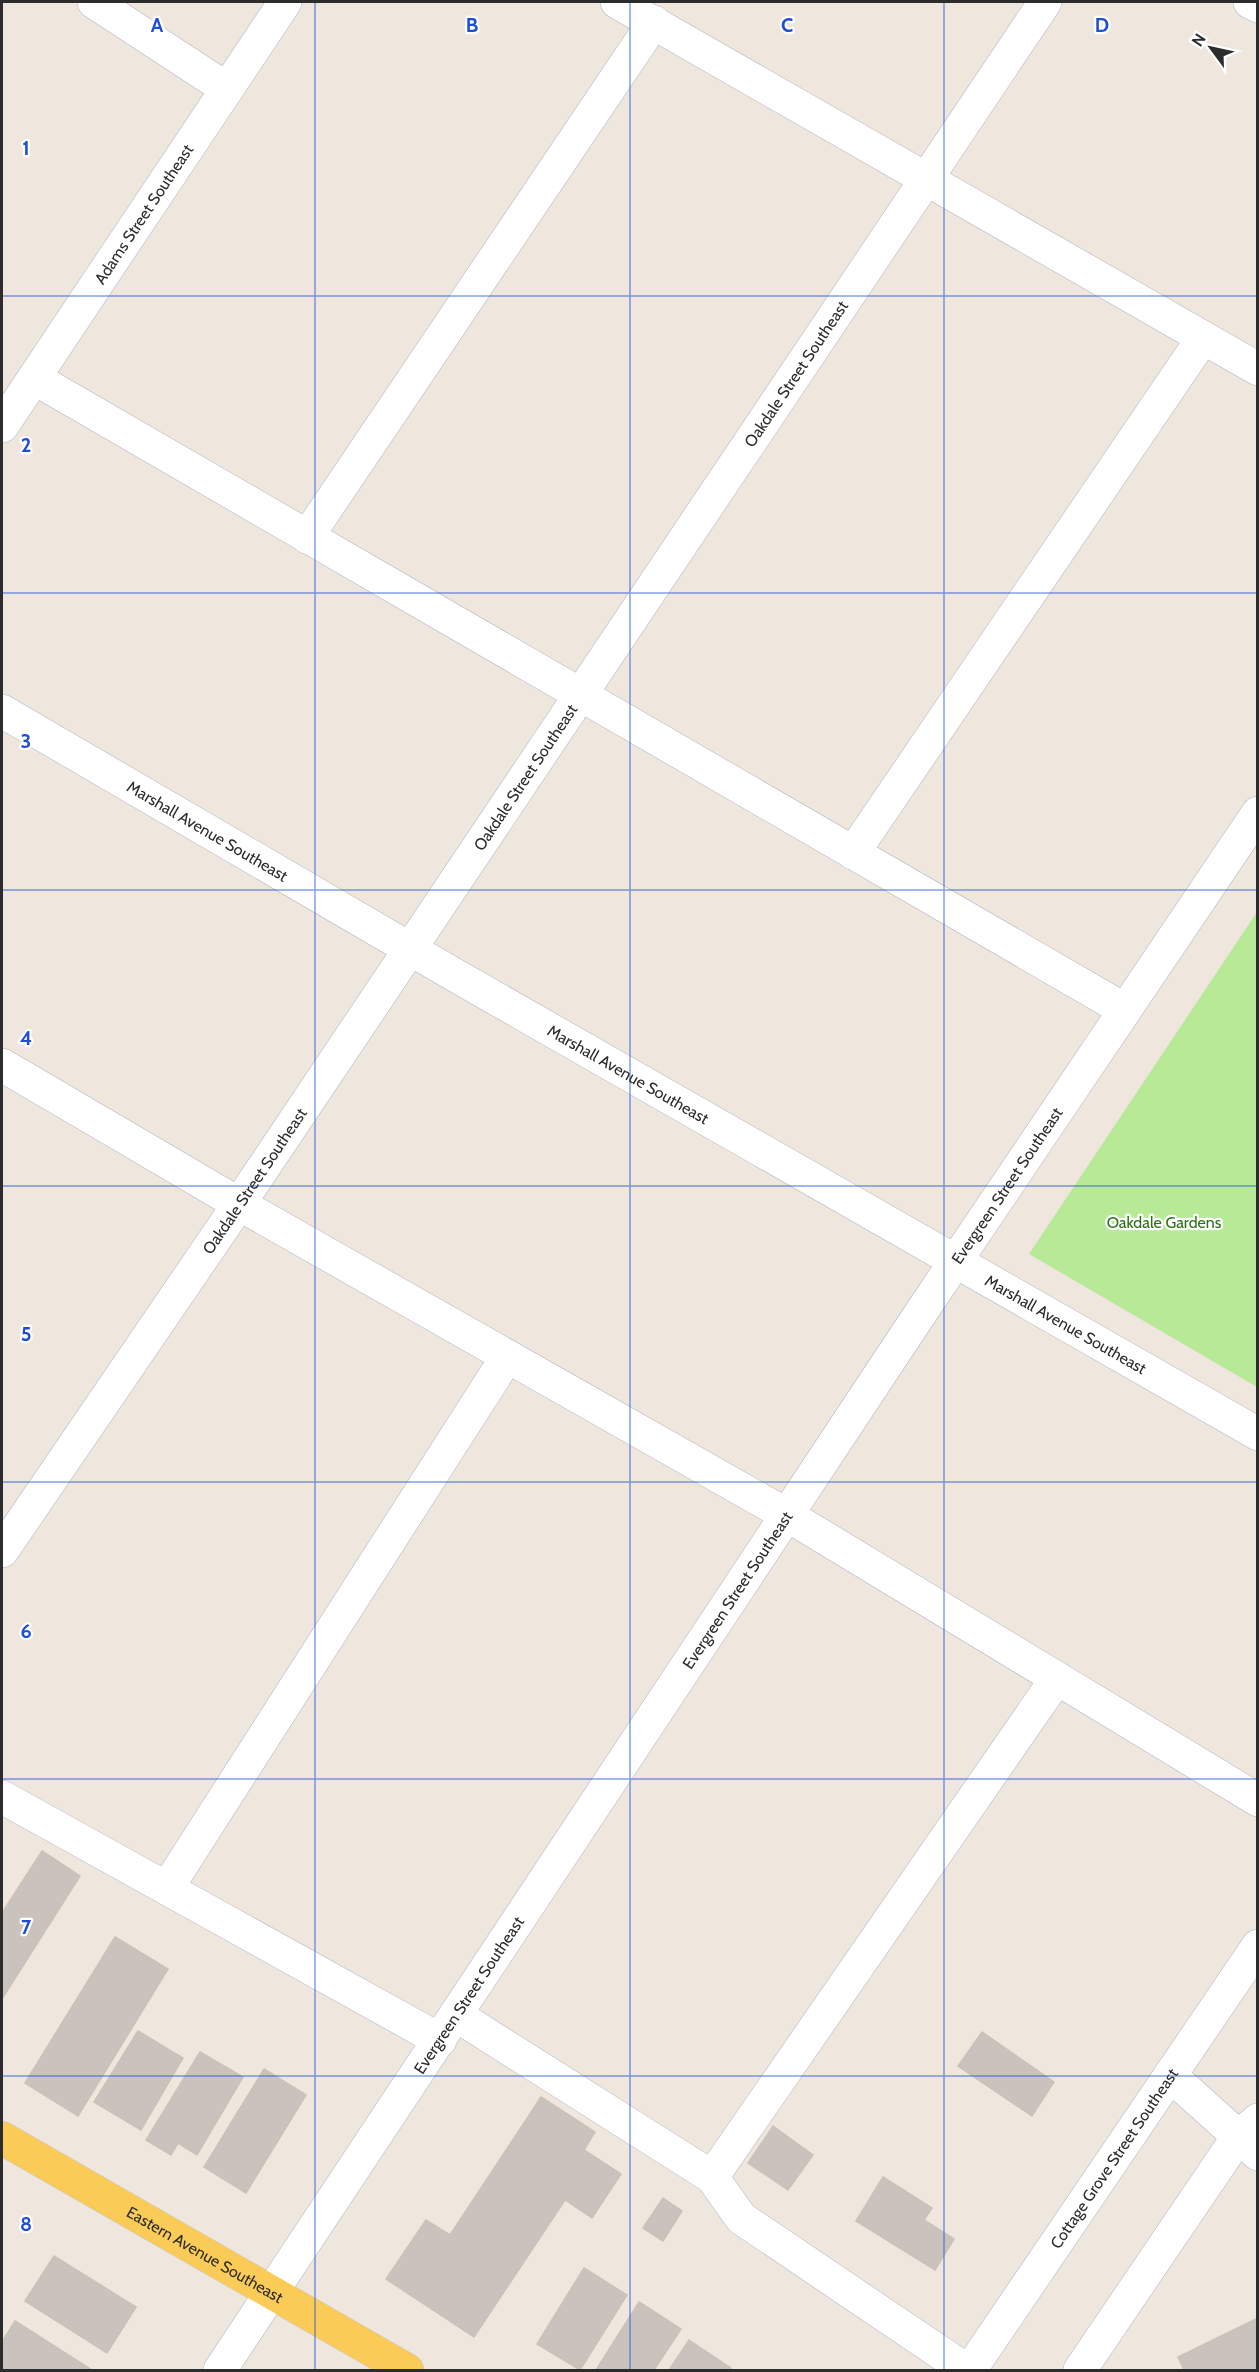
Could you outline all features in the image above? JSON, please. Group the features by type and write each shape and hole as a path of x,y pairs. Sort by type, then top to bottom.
{"main road":[{"name":"Eastern Avenue Southeast","path":"2,2138 407,2370"}],"street":[{"path":"94,2 226,89"},
{"name":"Adams Street Southeast","path":"2,426 285,2"},
{"path":"617,2 1257,369"},
{"name":"Oakdale Street Southeast","path":"2,1551 13,1511 239,1204 1045,2"},
{"path":"1250,2 1257,6"},
{"path":"307,537 654,22"},
{"path":"853,853 1203,338"},
{"path":"34,378 1125,1010"},
{"name":"Marshall Avenue Southeast","path":"2,711 410,950 1257,1434"},
{"name":"Evergreen Street Southeast","path":"220,2370 955,1262 1257,813"},
{"path":"2,1065 239,1204 787,1515 1257,1800"},
{"path":"167,1888 507,1356"},
{"path":"712,2177 1057,1678"},
{"path":"2,1797 167,1888 448,2028 712,2177 741,2218 978,2368"},
{"name":"Cottage Grove Street Southeast","path":"978,2368 1257,1946"},
{"path":"1080,2370 1251,2137 1170,2075"}],"green space":[{"name":"Oakdale Gardens","path":"1257,912 1258,1387 1029,1254"}],"building":[{"path":"42,1851 80,1876 2,1999 2,1913"},
{"path":"115,1937 168,1969 78,2116 25,2083"},
{"path":"138,2031 183,2058 141,2130 94,2102"},
{"path":"982,2032 1054,2082 1032,2116 958,2066"},
{"path":"200,2052 243,2077 197,2155 178,2143 171,2155 146,2140"},
{"path":"264,2069 306,2095 246,2193 204,2167"},
{"path":"541,2097 595,2132 584,2150 621,2174 592,2218 565,2200 474,2337 386,2279 426,2220 450,2235"},
{"path":"773,2126 813,2155 788,2190 748,2163"},
{"path":"883,2177 932,2208 924,2220 954,2239 935,2270 856,2221"},
{"path":"663,2198 682,2211 663,2241 643,2228"},
{"path":"54,2256 136,2307 107,2353 25,2301"},
{"path":"584,2268 627,2295 580,2370 537,2344"},
{"path":"639,2302 681,2329 654,2370 596,2370"},
{"path":"1258,2318 1258,2370 1184,2370 1178,2357"},
{"path":"15,2321 92,2370 6,2370 2,2368 2,2342"},
{"path":"689,2340 731,2368 729,2370 669,2370"}]}
